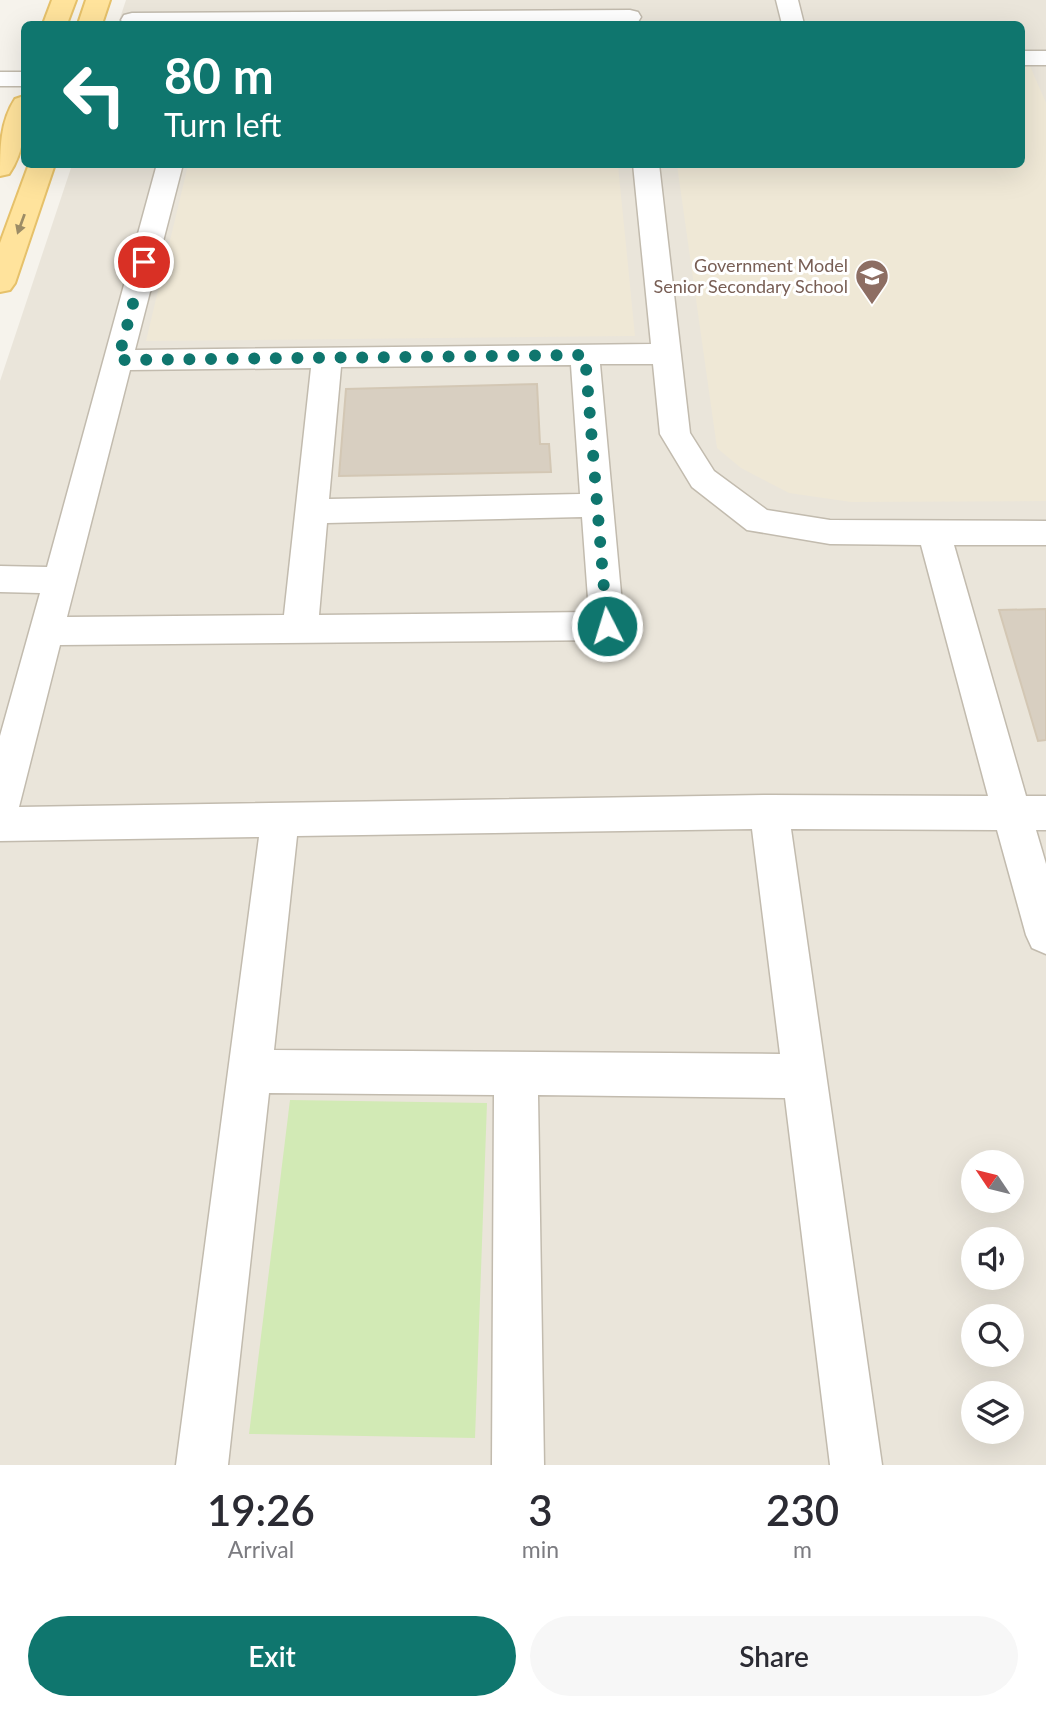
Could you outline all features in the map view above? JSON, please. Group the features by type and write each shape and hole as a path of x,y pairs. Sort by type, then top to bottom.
{"main road":[{"path":"56,21 64,0"},
{"path":"91,21 98,0"},
{"path":"0,168 21,112"},
{"path":"0,283 41,168"}],"street":[{"path":"786,0 792,21"},
{"path":"485,21 629,14"},
{"path":"132,20 170,21"},
{"path":"1025,58 1046,58"},
{"path":"0,79 21,79"},
{"path":"0,806 169,168"},
{"path":"646,168 675,434 703,479 759,521 830,532 1046,533"},
{"path":"118,360 666,354"},
{"path":"46,631 607,626 585,355"},
{"path":"300,629 327,357"},
{"path":"312,510 597,505"},
{"path":"935,534 1029,813 1046,935"},
{"path":"0,579 60,579"},
{"path":"0,824 769,812 1029,813"},
{"path":"769,812 856,1465"},
{"path":"202,1465 280,820"},
{"path":"250,1071 804,1076"},
{"path":"516,1073 518,1465"}],"shaded area":[{"path":"126,0 1046,0 1046,1465 0,1465 0,381 71,168 1025,168 1025,21 119,21"},
{"name":"Government Model Senior Secondary School","path":"1030,66 1046,103 1046,501 851,502 789,493 741,468 717,448 677,168 1025,168 1025,67"},
{"path":"187,168 618,168 635,336 146,341"}],"green space":[{"path":"290,1100 487,1103 475,1438 249,1434"}],"building":[{"path":"537,384 540,444 549,444 551,472 339,476 346,389"},
{"path":"1046,609 1046,740 1038,741 999,610"}],"place":[{"name":"Government Model Senior Secondary School","path":"872,306"}],"route":[{"path":"144,262 118,360 585,355 607,626"}]}
